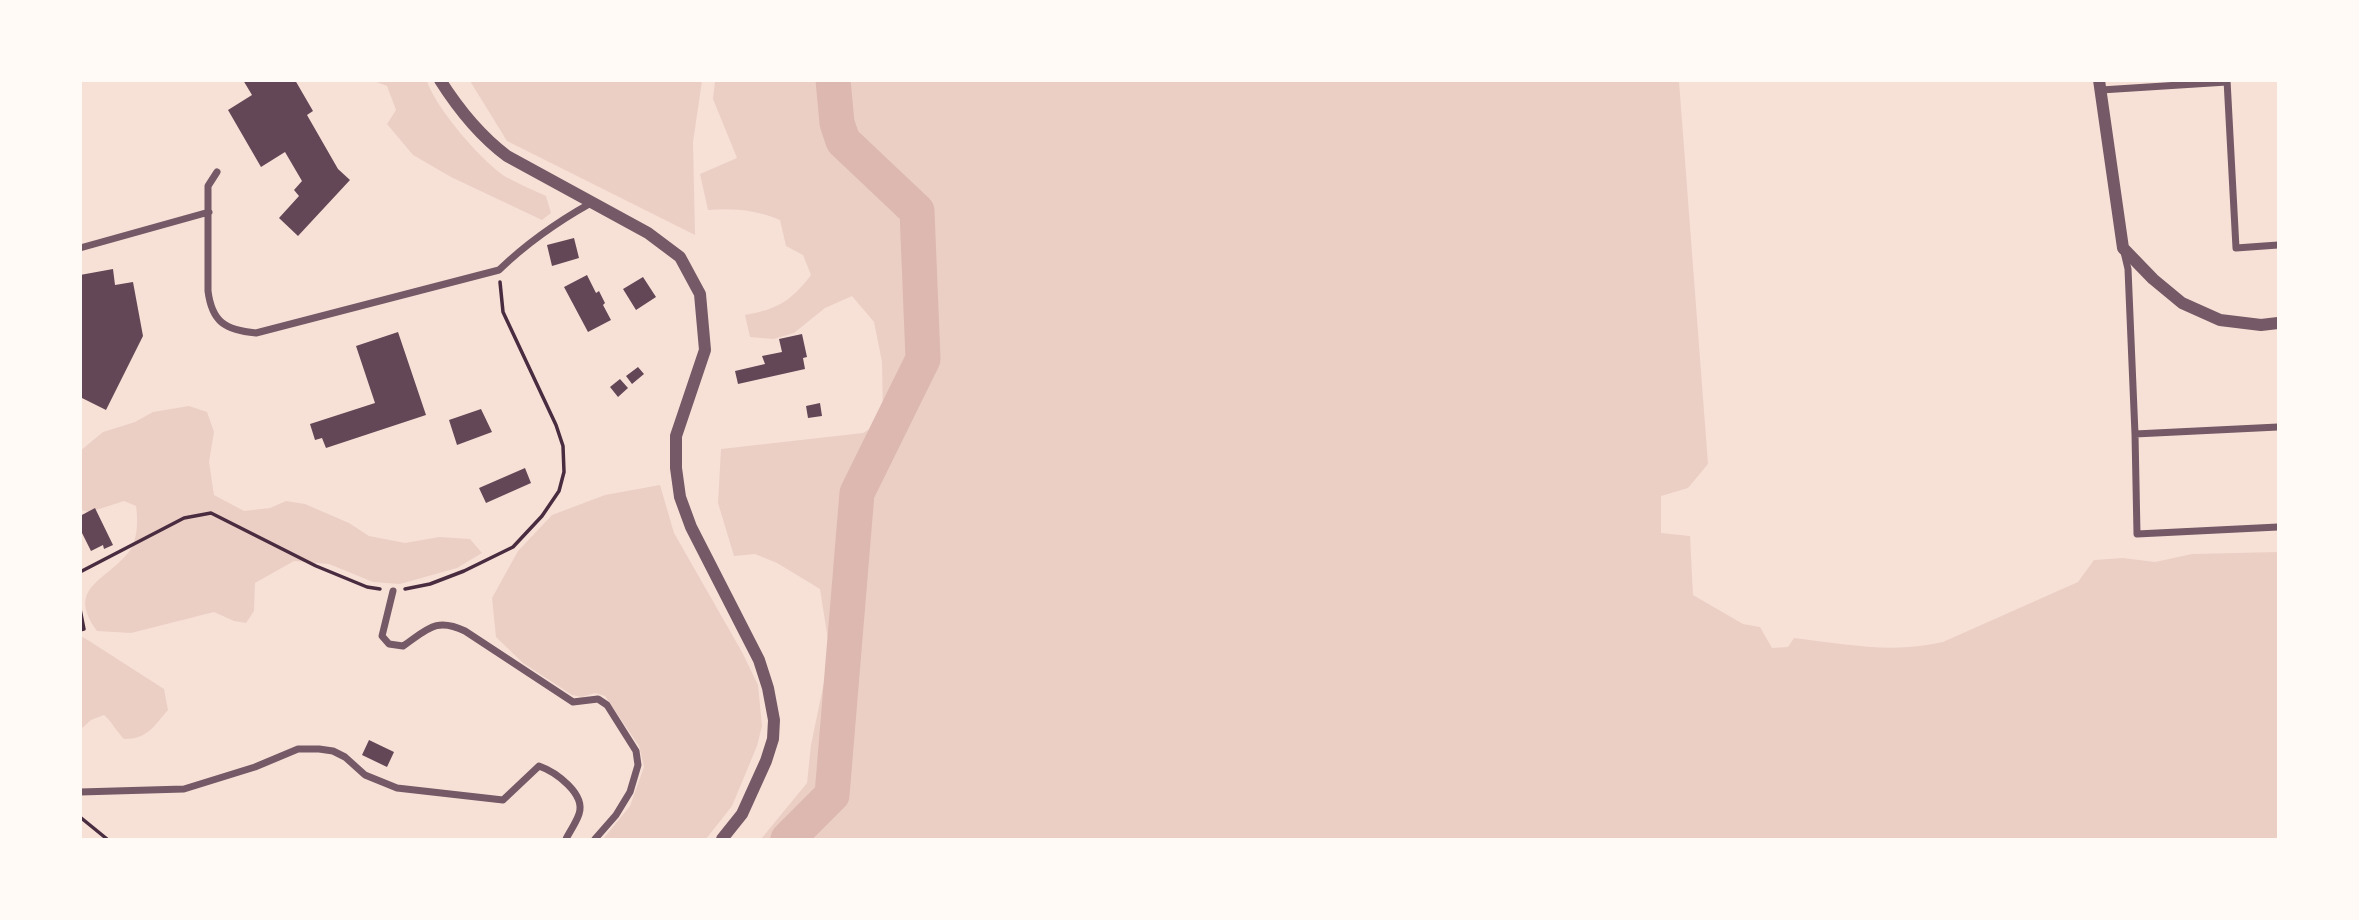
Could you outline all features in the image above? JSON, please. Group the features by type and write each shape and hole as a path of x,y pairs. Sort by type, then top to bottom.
{"street":[{"path":"440,80 471,125 488,142 507,156 648,233 680,257 700,294 705,350 676,436 680,497 691,527 759,660 774,720 773,739 766,761 742,814 722,839"},
{"path":"2278,245 2236,248 2227,81 2100,85 2128,269 2137,534 2278,527"},
{"path":"217,172 208,186 210,308 219,321 238,331 256,333 499,270 551,226 592,203"},
{"path":"80,248 209,212"},
{"path":"2123,248 2153,279 2182,303 2220,320 2262,325 2278,323"},
{"path":"2135,434 2278,427"},
{"path":"393,591 382,636 389,644 403,646 435,624 451,624 466,631 573,702 598,699 607,705 636,751 638,765 630,792 616,815 595,839"},
{"path":"80,792 184,789 255,767 298,749 319,748 345,757 365,775 397,788 502,800 539,766 566,781 580,803 580,813 566,839"}],"path":[{"path":"80,572 184,518 211,513 329,571 367,587 393,591 441,580 513,547 542,516 559,491 564,472 563,446 556,425 503,312 499,270"},
{"path":"80,609 84,629 80,630"},
{"path":"80,817 107,839"}],"shaded area":[{"path":"374,81 427,81 439,105 473,147 506,177 546,196 551,213 542,220 451,177 413,155 387,124 396,110 387,86"},
{"path":"470,81 702,81 693,142 695,235 507,141"},
{"path":"715,81 1679,81 1708,464 1688,488 1661,496 1661,533 1690,536 1693,595 1743,624 1760,627 1772,648 1788,647 1794,638 1868,647 1924,646 1943,642 2078,582 2094,560 2123,558 2155,562 2192,554 2278,552 2278,839 761,839 807,783 811,745 830,653 820,589 777,563 755,554 734,556 718,503 721,449 863,433 883,421 882,362 874,322 852,296 825,308 794,333 774,339 750,337 745,315 775,307 790,298 811,275 803,255 786,246 780,220 745,210 708,210 700,174 737,158 713,99"},
{"path":"189,406 207,412 214,432 209,462 214,495 244,511 270,508 286,501 305,504 349,523 369,536 405,543 439,537 470,539 482,553 457,568 400,584 373,582 329,564 294,561 255,583 254,611 246,623 214,612 131,633 97,631 88,616 85,605 87,595 99,579 128,553 134,543 137,512 136,506 124,501 90,512 81,510 80,451 103,432 135,422 153,412"},
{"path":"660,485 674,533 758,685 762,726 757,746 732,806 706,839 603,839 630,806 644,767 639,746 605,696 595,693 582,697 572,695 523,663 496,637 492,598 518,551 552,515 605,495"},
{"path":"83,637 164,689 168,710 145,734 124,739 104,715 91,720 81,729 80,638"}],"building":[{"path":"243,80 295,80 313,111 307,115 338,169 350,180 298,236 279,218 299,196 294,190 302,181 285,152 261,167 228,110 252,95"},
{"path":"574,238 579,258 552,266 547,245"},
{"path":"113,269 115,285 133,282 143,336 106,410 80,397 80,275"},
{"path":"587,275 596,293 599,291 611,320 588,332 564,287"},
{"path":"643,277 656,297 636,310 623,289"},
{"path":"398,332 426,415 326,448 322,438 315,440 310,424 375,403 356,346"},
{"path":"802,334 807,357 803,358 805,369 738,384 735,371 765,364 762,356 782,352 779,339"},
{"path":"638,367 644,374 632,384 626,376"},
{"path":"620,379 628,388 618,397 610,387"},
{"path":"820,403 822,416 808,418 806,406"},
{"path":"481,409 492,432 457,445 449,420"},
{"path":"525,468 531,483 486,503 479,488"},
{"path":"95,508 113,545 104,549 103,545 91,551 80,529 80,516"},
{"path":"369,740 394,752 387,767 362,755"}],"waterway":[{"path":"788,839 832,795 857,493 923,359 917,211 843,141 837,123 833,80"}]}
